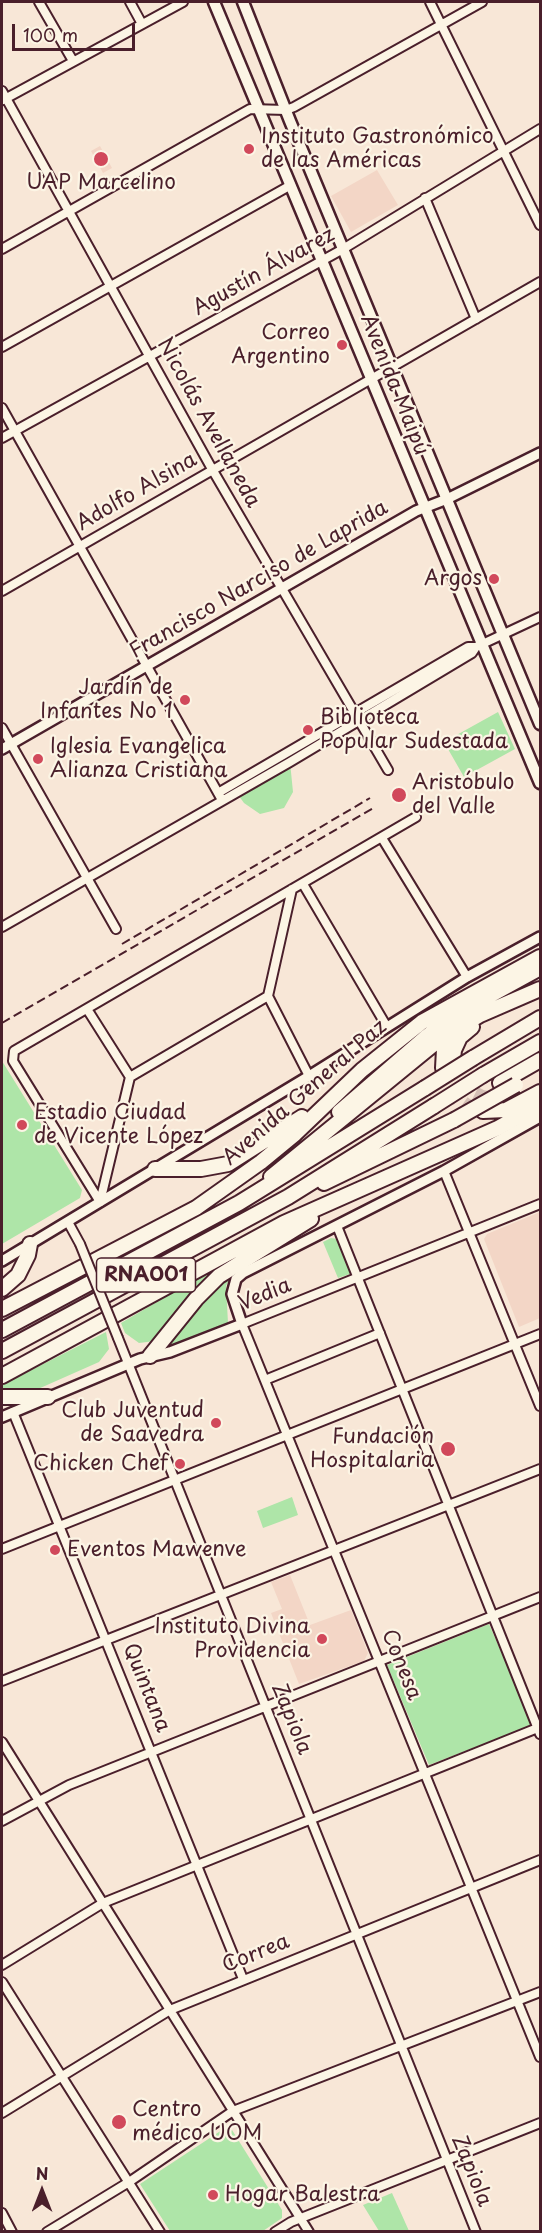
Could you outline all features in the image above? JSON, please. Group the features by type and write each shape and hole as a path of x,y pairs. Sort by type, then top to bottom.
{"highway":[{"name":"Avenida General Paz","path":"2,1309 196,1208 261,1162 295,1134 345,1085 422,1022 539,962"},
{"path":"320,1135 331,1119 427,1036 539,962"},
{"path":"239,1203 320,1135 338,1125 458,1027 540,989"},
{"path":"458,1027 444,1049 448,1064 466,1032 481,1022 540,999"},
{"name":"Avenida General Paz","path":"2,1330 239,1203 540,1018"},
{"name":"RNA001","path":"2,1351 288,1197 540,1042"},
{"path":"451,1118 500,1083 540,1060"},
{"path":"288,1197 395,1151 540,1070"},
{"path":"499,1101 515,1096 540,1081"},
{"path":"155,1169 201,1169 239,1159 290,1126 345,1085"},
{"path":"483,1111 506,1110 540,1092"},
{"path":"2,1376 284,1223 489,1132 540,1105"},
{"path":"150,1356 196,1299 219,1276 374,1182"},
{"path":"2,1289 18,1275 28,1255 30,1244"},
{"path":"2,1397 48,1397"}],"main road":[{"name":"Avenida Maipú","path":"214,2 261,110 479,645 540,783"},
{"name":"Avenida Maipú","path":"243,2 540,724"}],"street":[{"path":"39,2 73,61"},
{"path":"130,2 142,24"},
{"path":"3,96 183,2"},
{"path":"430,2 540,225"},
{"path":"2,249 250,109 286,110 482,2"},
{"name":"Nicolás Avellaneda","path":"3,96 212,469 388,770"},
{"name":"Agustín Álvarez","path":"2,438 343,249 540,129"},
{"path":"2,347 291,185"},
{"path":"425,198 476,319"},
{"name":"Adolfo Alsina","path":"2,591 540,282"},
{"path":"2,408 220,796"},
{"name":"Francisco Narciso de Laprida","path":"6,747 147,664 424,508 447,500 540,453"},
{"path":"2,927 357,716 472,653 479,645 540,617"},
{"path":"2,728 6,747 116,929"},
{"path":"100,1203 14,1061 12,1054 416,817"},
{"path":"382,838 467,977"},
{"path":"303,884 387,1027"},
{"path":"292,890 267,996 309,1076"},
{"path":"2,1261 309,1076 467,977 540,937"},
{"path":"130,1077 267,996"},
{"path":"87,1009 130,1077 100,1203"},
{"path":"2,1965 103,1903 540,1730 337,1226 540,1118"},
{"path":"444,1171 540,1405"},
{"name":"Vedia","path":"2,1417 128,1364 170,1352 540,1204"},
{"name":"Zapiola","path":"68,1222 80,1244 118,1338 476,2232"},
{"name":"Conesa","path":"337,1226 243,1273 232,1286 232,1294 242,1324 540,2057"},
{"path":"266,1380 380,1333"},
{"path":"2,1549 540,1334"},
{"name":"Quintana","path":"14,1412 243,1979"},
{"path":"2,1681 540,1469"},
{"path":"2,1821 69,1785 540,1597"},
{"path":"2,1742 309,2232"},
{"name":"Correa","path":"2,2113 170,2010 540,1860"},
{"path":"2,1982 160,2232"},
{"path":"47,2232 129,2182 233,2110 540,1992"},
{"path":"275,2232 300,2218 540,2123"},
{"path":"2,2213 12,2232"}],"shaded area":[{"name":"UAP Marcelino","path":"100,146 112,168 103,173 91,151"},
{"path":"377,170 398,205 351,232 331,196"},
{"path":"540,1212 540,1318 519,1327 484,1239 487,1234"},
{"name":"Instituto Divina Providencia","path":"290,1575 310,1625 351,1610 368,1653 364,1661 299,1684 271,1613 282,1609 271,1582"}],"green space":[{"path":"498,712 515,749 464,777 444,742"},
{"path":"290,762 293,792 284,808 260,814 244,803 236,792"},
{"name":"Estadio Ciudad de Vicente López","path":"2,1061 82,1190 80,1198 2,1244"},
{"path":"266,1238 206,1277 155,1341 139,1343 125,1333 121,1323"},
{"path":"331,1238 337,1239 350,1274 338,1278 323,1242"},
{"path":"233,1272 226,1286 228,1323 174,1345 169,1344 196,1305"},
{"path":"106,1332 109,1349 99,1362 38,1389 2,1391 2,1385"},
{"path":"292,1497 298,1515 263,1528 257,1511"},
{"path":"489,1624 533,1725 429,1765 387,1665"},
{"path":"225,2128 232,2130 282,2210 282,2218 263,2231 170,2231 140,2184"},
{"path":"392,2193 409,2231 379,2231 363,2205"}],"tunnel":[{"path":"453,1060 458,1076 468,1090 482,1097 499,1100"},
{"path":"443,1068 455,1097 469,1107 483,1111"}],"railway":[{"path":"122,944 370,798"},
{"path":"2,1023 375,807"}],"place":[{"name":"Instituto Gastronómico de las Américas","path":"249,149"},
{"name":"UAP Marcelino","path":"101,159"},
{"name":"Correo Argentino","path":"342,345"},
{"name":"Argos","path":"494,579"},
{"name":"Jardín de Infantes No 1","path":"185,700"},
{"name":"Biblioteca Popular Sudestada","path":"308,730"},
{"name":"Iglesia Evangelica Alianza Cristiana","path":"38,759"},
{"name":"Aristóbulo del Valle","path":"399,795"},
{"name":"Estadio Ciudad de Vicente López","path":"22,1125"},
{"name":"Club Juventud de Saavedra","path":"216,1423"},
{"name":"Fundación Hospitalaria","path":"448,1449"},
{"name":"Chicken Chef","path":"180,1464"},
{"name":"Eventos Mawenve","path":"55,1550"},
{"name":"Instituto Divina Providencia","path":"322,1639"},
{"name":"Centro médico UOM","path":"119,2122"},
{"name":"Hogar Balestra","path":"213,2195"}]}
